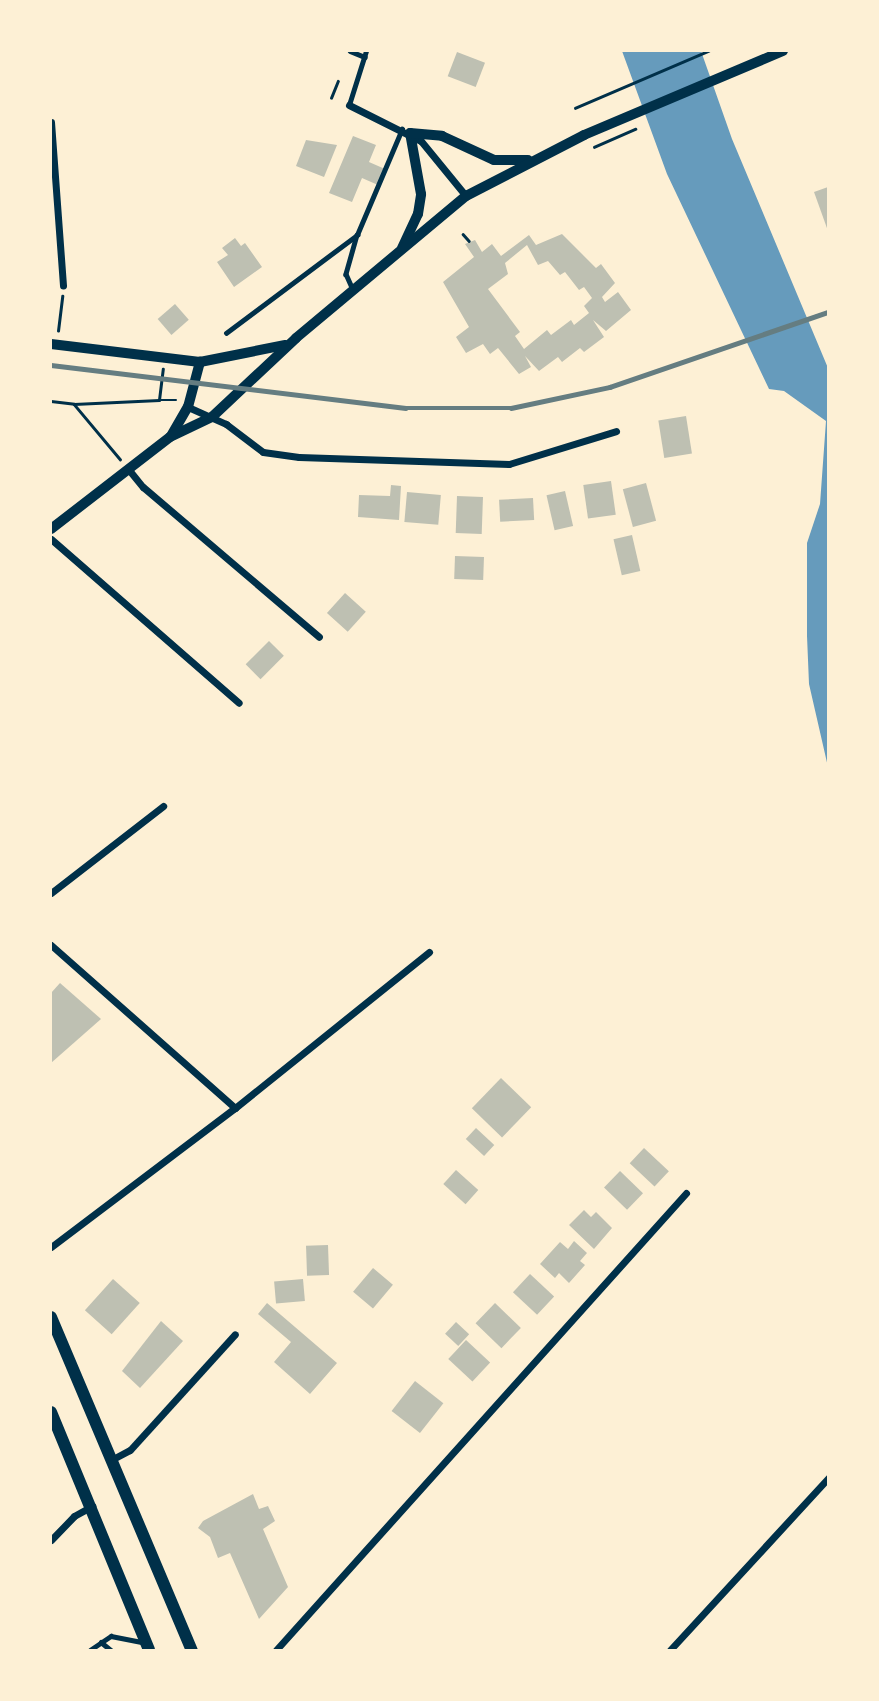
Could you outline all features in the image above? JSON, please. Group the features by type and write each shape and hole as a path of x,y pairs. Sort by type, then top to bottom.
{"main road":[{"path":"51,1317 192,1650"},
{"path":"51,1412 148,1646"}],"street":[{"path":"51,529 170,438 212,417 296,338 466,196 584,135 783,51"},
{"path":"349,105 406,131 432,151 466,196"},
{"path":"51,122 63,286"},
{"path":"406,131 442,136 494,160 532,160"},
{"path":"401,251 418,214 421,194 406,131"},
{"path":"51,344 200,362 268,352 296,338"},
{"path":"170,438 188,407 200,362"},
{"path":"188,407 212,417 263,452 277,455 474,465 509,464 616,431"},
{"path":"129,470 143,487 319,636"},
{"path":"51,539 239,703"},
{"path":"51,893 163,806"},
{"path":"51,945 235,1108"},
{"path":"51,1248 235,1108 429,952"},
{"path":"276,1650 686,1193"},
{"path":"111,1460 130,1450 235,1334"},
{"path":"670,1650 828,1478"},
{"path":"51,1541 74,1516 92,1506"}],"lane":[{"path":"349,105 365,54 350,51"},
{"path":"354,292 346,274 357,235 406,131"},
{"path":"226,332 357,235"},
{"path":"90,1650 100,1641 121,1636 148,1646"},
{"path":"100,1641 111,1650"}],"path":[{"path":"575,108 708,51"},
{"path":"331,98 338,81"},
{"path":"463,234 469,241"},
{"path":"58,331 63,286"},
{"path":"159,400 163,368"},
{"path":"51,401 74,404 178,400 188,407"},
{"path":"74,404 129,470"}],"water":[{"path":"622,51 701,51 732,139 828,368 828,767 809,684 807,636 807,543 820,504 826,421 784,391 769,389 667,174"}],"building":[{"path":"457,52 485,63 476,87 448,76"},
{"path":"353,136 376,145 369,162 385,169 378,185 362,178 352,202 329,193"},
{"path":"306,140 337,145 324,177 296,166"},
{"path":"828,187 828,231 814,192"},
{"path":"562,234 596,268 601,264 615,283 602,297 605,302 618,292 631,310 606,331 593,320 604,337 584,352 580,348 562,362 558,357 539,371 525,356 531,367 519,374 498,348 490,354 483,344 466,353 456,337 469,327 443,282 474,257 465,244 475,240 482,252 492,244 501,256 529,235 536,245","holes":["527,245 538,265 548,261 560,275 565,272 579,290 584,287 592,298 584,306 589,313 574,325 571,320 551,335 547,330 524,349 515,336 520,332 488,289 508,274 505,263"]},
{"path":"235,238 241,246 245,243 262,267 234,287 217,262 228,255 222,248"},
{"path":"175,304 189,320 171,335 158,319"},
{"path":"686,416 692,454 664,458 658,420"},
{"path":"611,481 616,515 588,519 583,485"},
{"path":"646,483 656,521 633,527 623,489"},
{"path":"391,485 401,486 399,520 358,517 359,495 390,496"},
{"path":"565,491 573,526 555,530 546,495"},
{"path":"407,492 441,495 438,525 404,522"},
{"path":"457,496 483,497 482,534 456,533"},
{"path":"533,498 534,520 500,522 499,500"},
{"path":"632,535 640,571 622,575 613,539"},
{"path":"455,556 484,557 483,580 454,579"},
{"path":"345,593 366,612 348,632 327,613"},
{"path":"269,641 284,656 261,679 246,664"},
{"path":"60,983 101,1019 51,1063 51,993"},
{"path":"501,1078 531,1107 502,1137 472,1108"},
{"path":"476,1128 494,1145 484,1156 466,1139"},
{"path":"644,1148 669,1171 655,1187 630,1163"},
{"path":"456,1170 478,1190 466,1204 443,1184"},
{"path":"620,1171 643,1193 627,1210 604,1188"},
{"path":"584,1210 591,1217 596,1212 612,1228 594,1249 569,1225"},
{"path":"574,1241 587,1253 580,1261 585,1265 569,1283 559,1273 555,1278 540,1264 560,1242 568,1249"},
{"path":"328,1245 329,1275 307,1276 306,1246"},
{"path":"373,1268 393,1285 373,1308 353,1292"},
{"path":"530,1274 554,1297 537,1315 513,1292"},
{"path":"113,1279 140,1303 112,1334 85,1310"},
{"path":"303,1279 305,1301 276,1303 274,1282"},
{"path":"267,1303 337,1363 310,1394 274,1362 291,1342 258,1314"},
{"path":"495,1303 521,1328 501,1348 476,1323"},
{"path":"161,1321 183,1341 140,1388 122,1371"},
{"path":"456,1322 469,1334 458,1346 445,1334"},
{"path":"466,1340 490,1363 472,1382 448,1359"},
{"path":"415,1381 443,1403 420,1433 392,1411"},
{"path":"253,1494 259,1509 268,1506 275,1521 263,1529 288,1587 259,1619 230,1553 218,1558 210,1537 198,1528 203,1521"}],"railway":[{"path":"51,365 405,408 511,408 610,387 828,312"}]}
